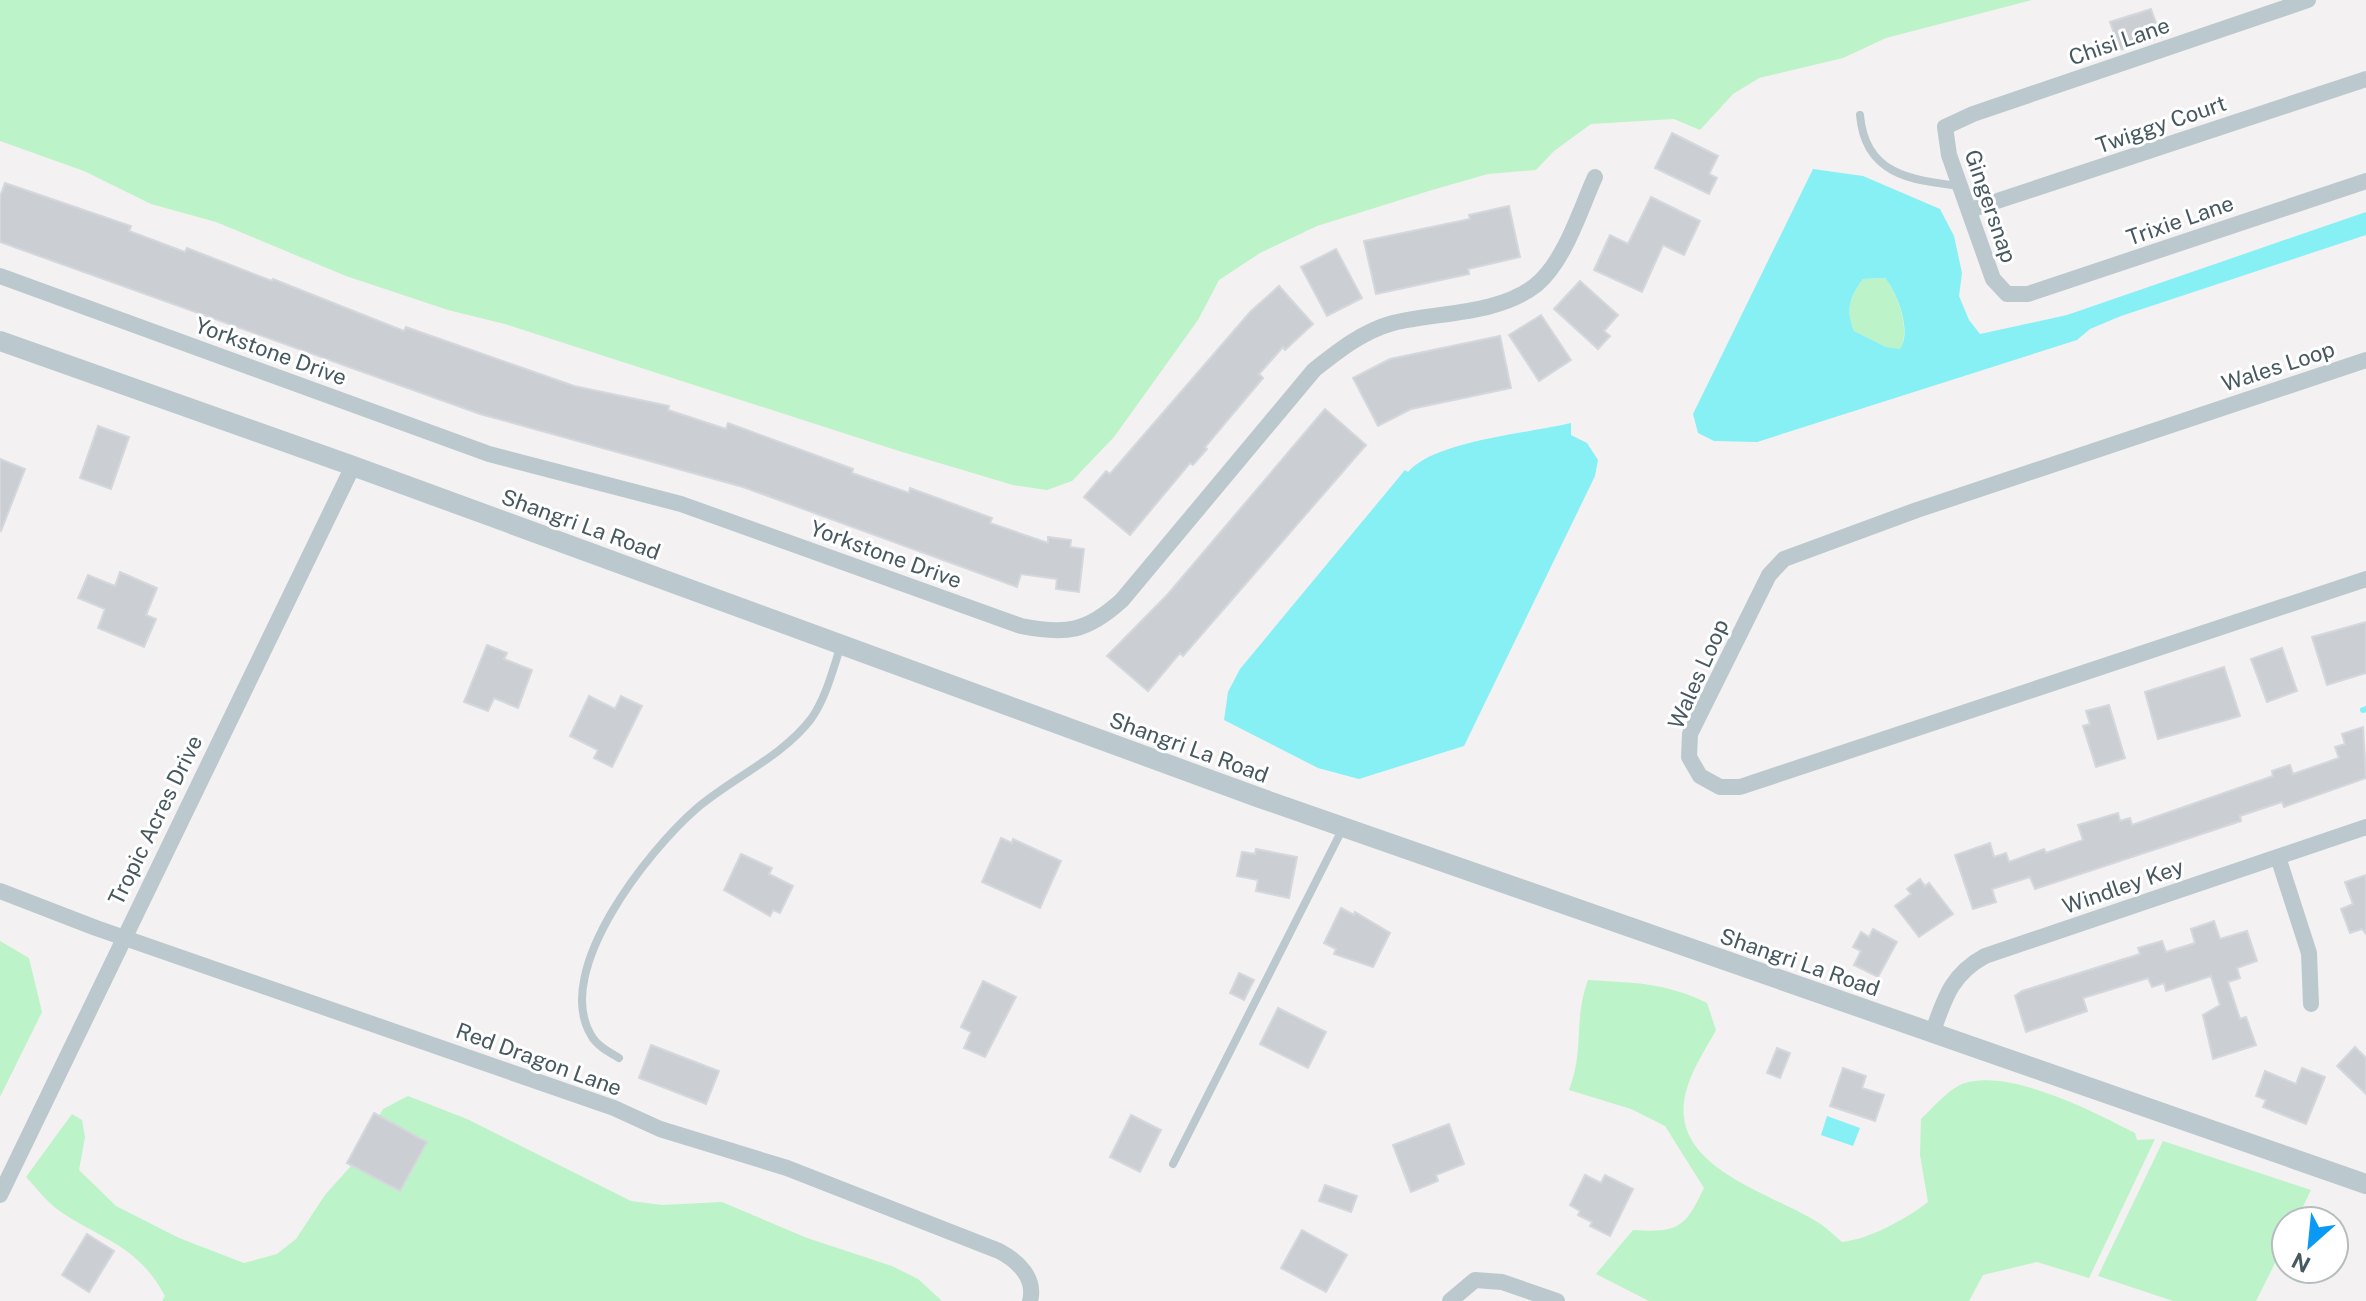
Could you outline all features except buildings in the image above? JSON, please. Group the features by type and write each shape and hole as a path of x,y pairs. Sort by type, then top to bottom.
{"street":[{"name":"Chisi Lane","path":"1945,127 1973,114 2308,0"},
{"name":"Twiggy Court","path":"1970,210 2366,79"},
{"name":"Gingersnap","path":"1945,127 1961,186 1993,279 2007,294"},
{"name":"Yorkstone Drive","path":"0,276 489,454 681,504 1021,626 1052,632 1079,630 1103,617 1122,600 1314,370 1341,348 1390,324 1505,301 1536,285 1555,260 1595,177"},
{"name":"Trixie Lane","path":"2007,294 2028,294 2366,181"},
{"name":"Shangri La Road","path":"0,341 353,466 1344,828 2366,1184"},
{"name":"Wales Loop","path":"2366,360 1889,519 1784,559 1769,575 1690,734 1689,757 1700,776 1720,787 1740,787 2366,579"},
{"name":"Tropic Acres Drive","path":"0,1195 123,935 353,466"},
{"name":"Windley Key","path":"1933,1031 1951,982 1965,966 1985,956 2366,827"},
{"path":"2278,857 2309,953 2311,1004"},
{"name":"Red Dragon Lane","path":"0,891 614,1108 660,1129 787,1168 999,1251 1019,1261 1032,1291 1030,1301"},
{"path":"1450,1301 1475,1280 1502,1282 1557,1301"}],"lane":[{"path":"1860,115 1864,145 1881,163 1905,176 1961,186"},
{"path":"619,1058 591,1036 585,1020 585,979 605,922 670,833 697,808 789,742 812,718 841,645"},
{"path":"1173,1164 1344,828"}],"green space":[{"path":"0,0 2032,0 1886,38 1843,58 1759,78 1733,94 1700,130 1674,119 1591,124 1554,151 1536,170 1488,174 1432,190 1317,226 1260,253 1219,280 1198,320 1114,437 1072,481 1047,490 1013,485 899,451 346,276 216,222 151,204 84,171 0,141"},
{"path":"1885,278 1902,312 1904,333 1900,350 1886,347 1854,331 1850,316 1852,298 1863,279"},
{"path":"0,941 29,958 42,1012 0,1097"},
{"path":"1588,980 1663,987 1707,1003 1716,1030 1688,1085 1684,1113 1690,1136 1704,1156 1724,1172 1819,1223 1842,1242 1887,1227 1928,1202 1920,1155 1921,1119 1947,1094 1965,1083 1984,1080 2028,1087 2098,1114 2135,1133 2137,1140 2155,1139 2089,1278 2037,1262 1983,1275 1969,1301 1649,1301 1596,1274 1633,1230 1670,1229 1685,1220 1704,1188 1665,1126 1631,1109 1569,1090 1577,1061 1581,1009"},
{"path":"408,1096 467,1119 631,1201 662,1205 722,1202 807,1238 892,1266 918,1279 942,1301 162,1301 165,1296 155,1279 132,1255 61,1212 26,1177 72,1114 82,1120 85,1137 79,1170 116,1206 179,1238 244,1263 277,1254 296,1239 325,1195 350,1167 383,1109"},
{"path":"2163,1141 2311,1190 2304,1205 2270,1205 2270,1273 2256,1301 2173,1301 2098,1276"}],"water":[{"path":"1813,169 1863,176 1940,209 1954,236 1962,273 1959,296 1969,320 1980,334 2067,315 2366,212 2366,235 2121,316 2090,329 2077,340 1757,442 1714,441 1698,433 1693,414","holes":["1885,278 1904,323 1905,333 1900,349 1886,347 1854,331 1849,310 1863,279"]},
{"path":"1571,423 1571,435 1587,443 1598,460 1595,476 1464,746 1359,779 1318,768 1224,720 1228,692 1240,669 1405,470 1408,472 1421,461 1460,446"},
{"path":"1827,1116 1860,1128 1853,1146 1821,1135"}]}
